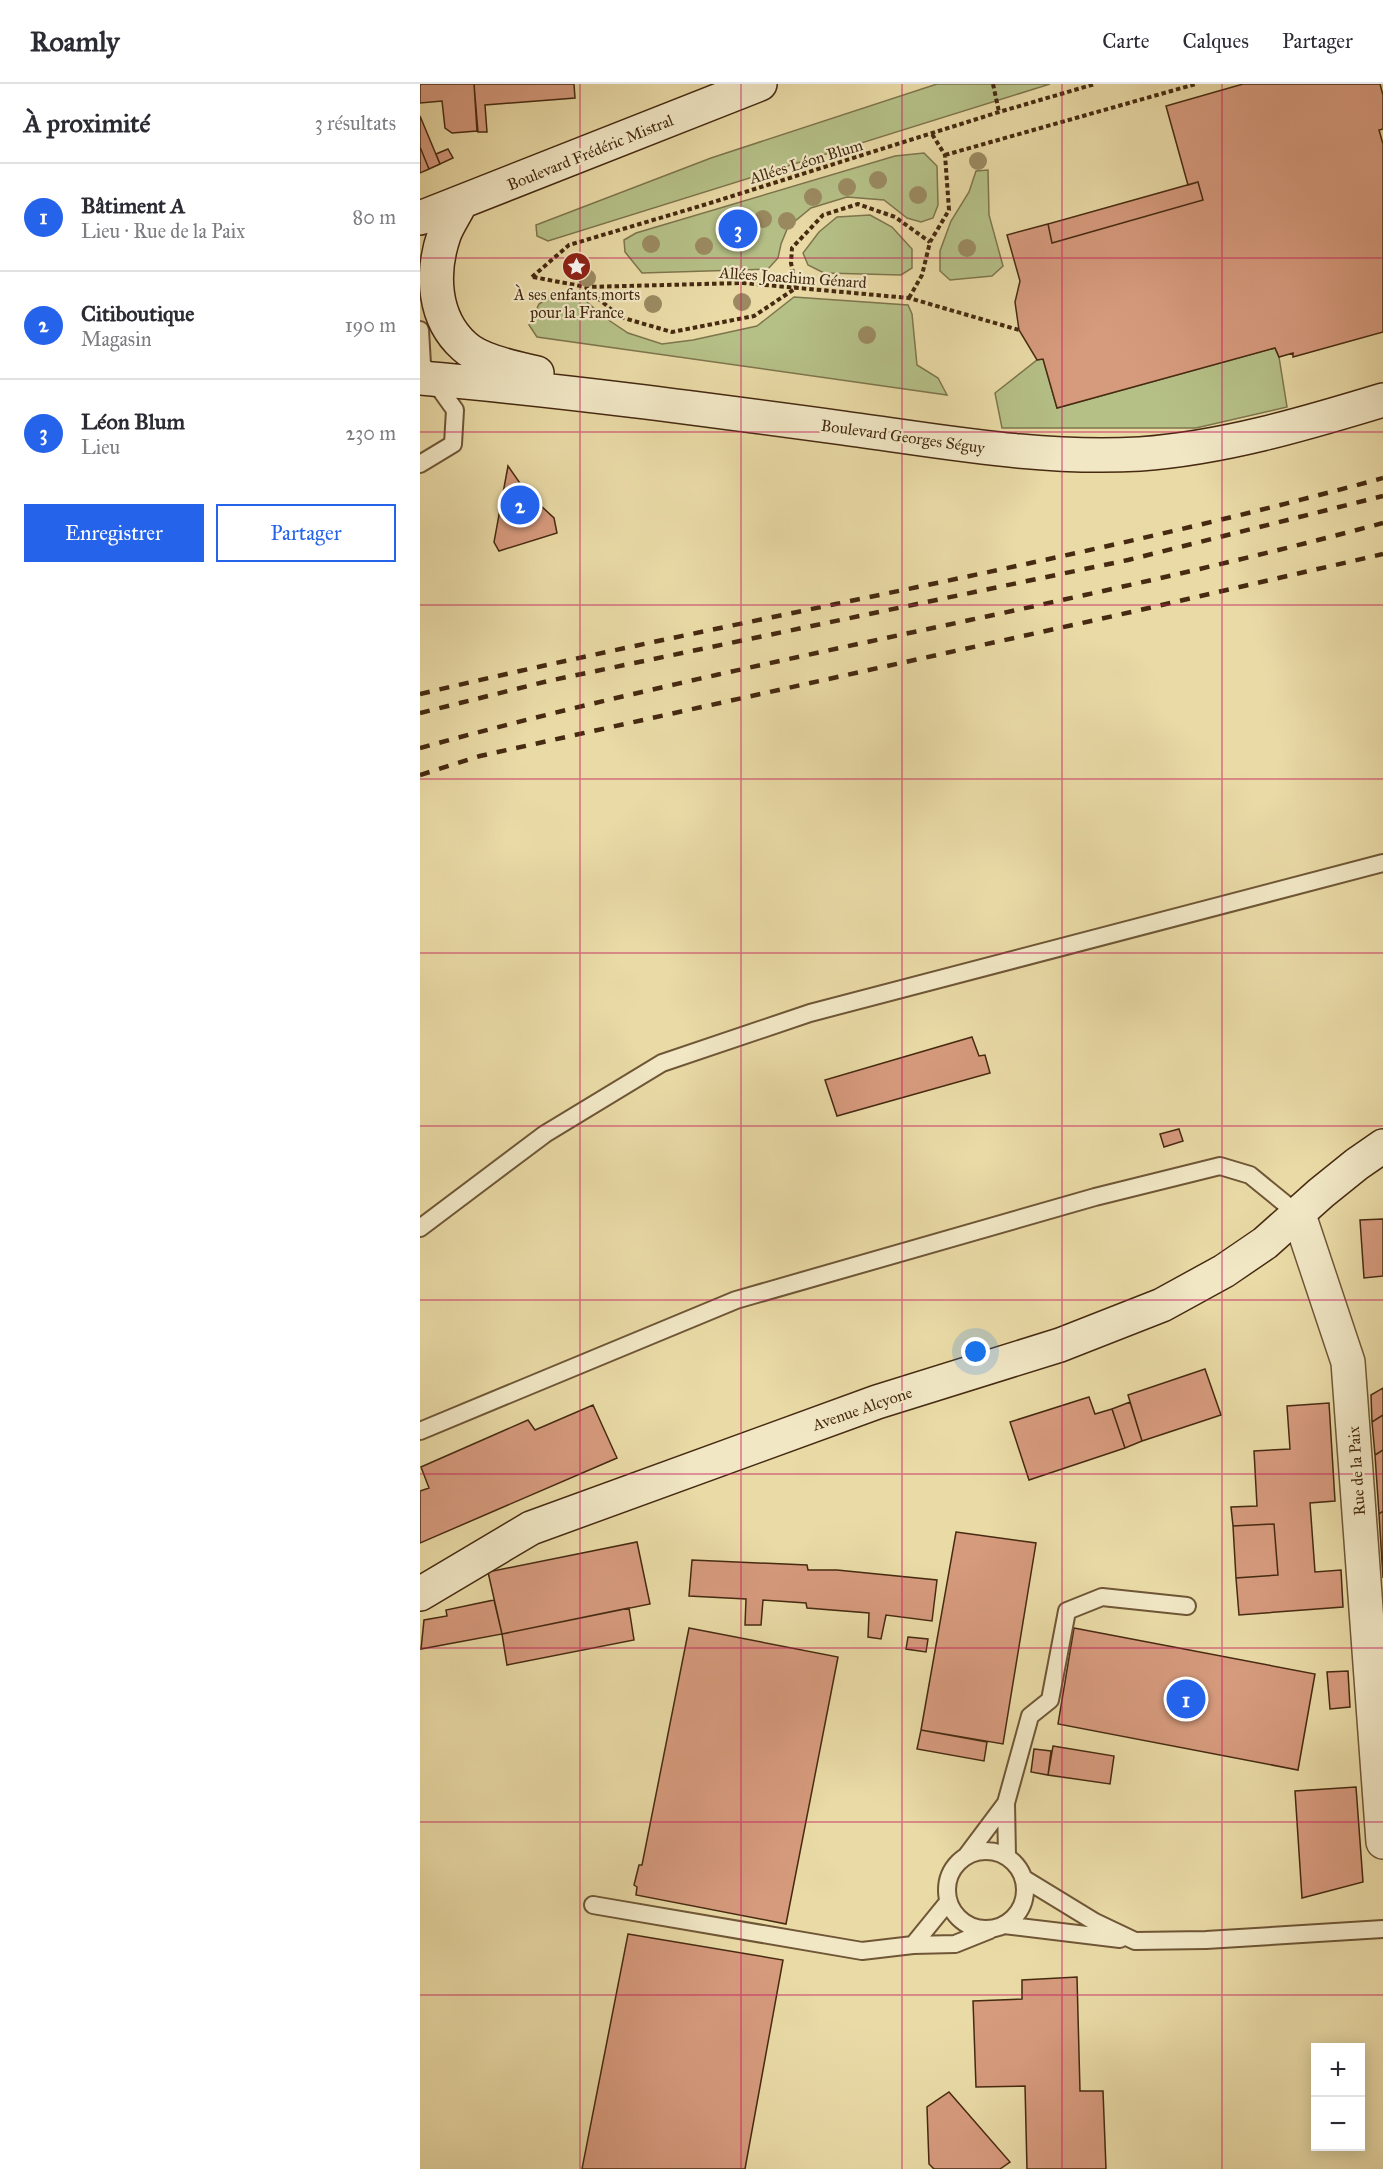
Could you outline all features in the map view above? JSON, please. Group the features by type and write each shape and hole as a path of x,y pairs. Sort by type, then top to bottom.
{"street":[{"name":"Boulevard Frédéric Mistral","path":"420,218 743,87"},
{"path":"461,202 444,235 435,281 443,320 464,348 497,363 658,403"},
{"name":"Boulevard Georges Séguy","path":"427,378 658,403 1024,451 1098,454 1140,454 1234,441 1336,415 1383,400"},
{"name":"Avenue Alcyone","path":"420,1594 531,1528 877,1402 1060,1345 1151,1310 1224,1271 1264,1244 1348,1171 1383,1146"},
{"name":"Rue de la Paix","path":"1299,1215 1348,1362 1383,1842"}],"lane":[{"path":"420,268 427,238 461,202"},
{"path":"420,330 423,364 427,378 455,410 453,444 420,464"},
{"path":"420,1228 545,1134 662,1063 810,1013 1383,863"},
{"path":"420,1431 736,1300 1095,1197 1220,1166 1250,1175 1299,1215"},
{"path":"1007,1856 1006,1803 1030,1716 1050,1700 1067,1611 1102,1597 1187,1606"},
{"path":"1006,1803 967,1855 956,1863 949,1875 946,1888 948,1902 955,1914 965,1923 978,1929 998,1927 1135,1941 1206,1940 1383,1929"},
{"path":"593,1905 862,1951 955,1944 998,1927 1015,1916 1023,1905 1025,1891 1023,1878 1017,1865 1007,1856 994,1851 980,1851 967,1855"},
{"path":"1023,1878 1095,1922 1135,1941"},
{"path":"913,1946 948,1902"}],"path":[{"path":"993,84 999,112"},
{"name":"Allées Léon Blum","path":"532,277 569,245 1095,84"},
{"path":"945,155 1196,84"},
{"path":"909,298 922,275 930,242 949,210 945,155 932,134"},
{"path":"586,287 620,317 672,332 754,316 796,288 791,263 792,248 823,215 858,204 895,217 930,242"},
{"name":"Allées Joachim Génard","path":"532,277 586,287 744,283 909,298 1019,330"}],"green space":[{"path":"937,84 1050,84 548,241 537,236 536,225 711,158"},
{"path":"924,153 937,166 938,205 933,218 921,222 907,218 884,200 847,197 811,208 788,227 778,258 768,269 642,273 625,252 624,240 636,233 895,156"},
{"path":"988,170 989,215 1003,266 992,276 950,280 940,271 940,251 951,221 969,192 976,171"},
{"path":"870,215 892,227 912,249 912,268 901,275 824,273 808,265 803,253 819,232 837,217"},
{"path":"556,293 578,294 604,317 628,333 662,344 693,340 757,326 794,297 908,305 912,314 917,365 938,378 947,395 537,337 529,325 539,304"},
{"path":"1275,348 1279,357 1287,407 1196,428 1002,428 995,393 1037,360 1043,359 1057,408"}],"building":[{"path":"420,84 474,84 477,131 452,133 445,128 442,101 420,103"},
{"path":"474,84 574,84 575,98 485,105 487,132 478,132"},
{"path":"1243,84 1380,84 1383,95 1383,129 1379,130 1383,144 1383,332 1293,357 1293,353 1279,357 1275,348 1057,408 1043,359 1037,360 1019,330 1015,302 1020,281 1007,235 1048,224 1052,243 1203,200 1198,182 1188,185 1166,106"},
{"path":"420,116 440,164 429,169 420,147"},
{"path":"420,147 429,169 420,173"},
{"path":"448,149 453,158 440,164 436,154"},
{"path":"1198,182 1203,200 1052,243 1048,224"},
{"path":"508,466 526,492 554,518 557,533 499,551 494,542"},
{"path":"972,1037 979,1056 985,1055 990,1073 837,1116 825,1080"},
{"path":"1179,1129 1183,1141 1164,1147 1160,1134"},
{"path":"1383,1219 1383,1276 1364,1278 1360,1220"},
{"path":"1205,1369 1221,1415 1142,1441 1128,1395"},
{"path":"1383,1388 1383,1415 1372,1422 1371,1395"},
{"path":"1089,1397 1095,1414 1112,1409 1125,1448 1029,1480 1010,1422"},
{"path":"1130,1402 1142,1441 1125,1448 1112,1409"},
{"path":"1329,1403 1335,1501 1310,1503 1315,1572 1341,1570 1343,1607 1239,1615 1236,1578 1278,1575 1274,1524 1233,1526 1231,1507 1257,1506 1254,1451 1290,1449 1287,1406"},
{"path":"593,1405 617,1458 420,1543 420,1491 429,1488 421,1467 528,1420 535,1430"},
{"path":"1383,1415 1383,1450 1375,1455 1372,1422"},
{"path":"1383,1450 1383,1511 1379,1514 1375,1455"},
{"path":"1383,1511 1383,1578 1379,1514"},
{"path":"1274,1524 1278,1575 1236,1578 1233,1526"},
{"path":"956,1532 1036,1543 1003,1744 921,1730"},
{"path":"637,1542 650,1604 502,1634 488,1572"},
{"path":"692,1560 807,1565 808,1570 837,1570 937,1580 932,1621 886,1615 881,1639 868,1637 869,1613 807,1608 806,1603 763,1600 761,1625 745,1625 746,1599 689,1596"},
{"path":"494,1600 502,1634 421,1649 424,1620 447,1616 446,1610"},
{"path":"629,1608 634,1640 507,1665 502,1634"},
{"path":"689,1628 838,1657 786,1924 636,1895 637,1887 634,1885 639,1865 642,1865"},
{"path":"1074,1628 1315,1674 1298,1770 1058,1724"},
{"path":"908,1637 928,1639 926,1652 906,1649"},
{"path":"1348,1671 1350,1707 1330,1709 1327,1672"},
{"path":"921,1730 987,1742 984,1761 917,1749"},
{"path":"1053,1746 1114,1756 1110,1784 1048,1775"},
{"path":"1034,1749 1051,1751 1048,1775 1031,1772"},
{"path":"1356,1787 1363,1882 1302,1898 1295,1791"},
{"path":"628,1934 783,1960 745,2169 582,2169"},
{"path":"1077,1977 1080,2091 1103,2091 1106,2169 1027,2169 1025,2086 976,2087 973,2001 1022,1999 1022,1980"},
{"path":"949,2092 1010,2162 1000,2169 934,2169 929,2164 927,2107"}],"railway":[{"path":"420,694 540,666 1144,538 1383,478"},
{"path":"420,713 548,681 1128,560 1383,496"},
{"path":"420,748 660,688 1143,582 1383,523"},
{"path":"420,775 480,756 1383,554"}],"place":[{"name":"Léon Blum","path":"738,229"},
{"name":"À ses enfants morts pour la France","path":"577,266"},
{"name":"Citiboutique","path":"520,505"},
{"name":"Bâtiment A","path":"1186,1699"}]}
